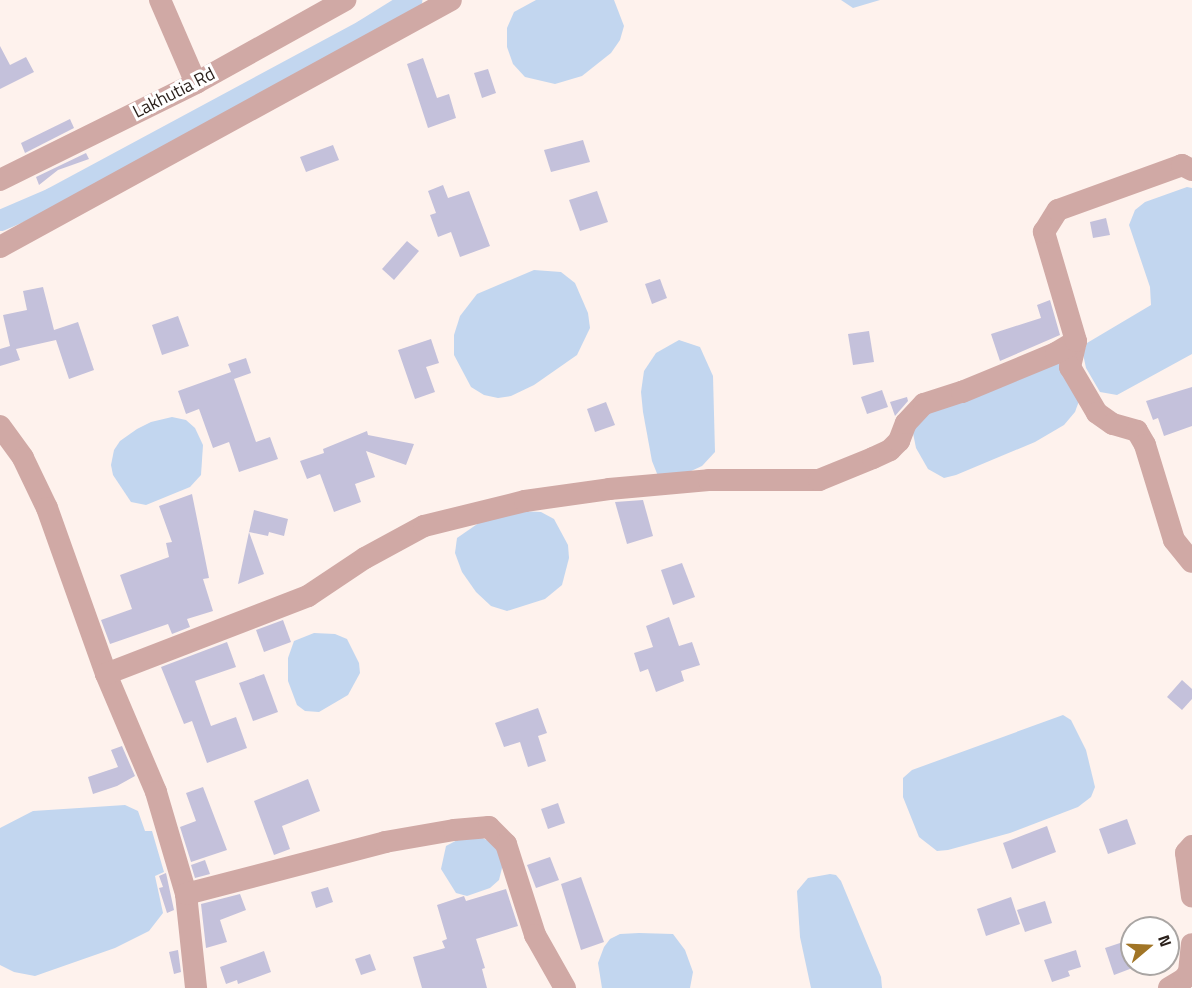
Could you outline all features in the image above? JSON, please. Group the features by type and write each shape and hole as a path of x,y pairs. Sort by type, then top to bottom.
{"street":[{"path":"160,0 195,83"},
{"name":"Lakhutia Rd","path":"0,180 195,83 345,0"},
{"path":"0,247 451,0"},
{"path":"1192,170 1182,165 1058,210 1044,232 1076,341 1070,367 1097,413 1113,424 1137,430 1145,445 1174,540 1192,562"},
{"path":"106,674 308,596 364,558 424,526 525,501 609,489 709,480 819,480 890,450 899,441 906,423 924,404 982,384 1076,341"},
{"path":"0,426 23,458 47,508 106,674 156,792 186,894 196,988"},
{"path":"186,894 385,842 454,830 489,827 506,844 535,935 565,988"},
{"path":"1192,846 1186,853 1192,897"},
{"path":"1169,988 1185,979 1189,972 1192,945"}],"water":[{"path":"536,0 614,0 624,26 620,40 611,53 582,76 555,84 525,77 513,64 507,47 507,28 514,12"},
{"path":"841,0 880,0 853,8"},
{"path":"1187,187 1192,188 1192,354 1117,395 1100,392 1086,368 1083,354 1087,343 1151,305 1150,287 1129,225 1135,210 1145,202"},
{"path":"534,270 561,272 575,283 588,313 590,328 577,355 534,385 511,396 498,398 484,395 471,387 454,355 454,335 460,316 477,294"},
{"path":"679,340 700,347 713,376 715,452 702,466 678,477 658,476 652,461 643,412 641,392 644,371 656,353"},
{"path":"1052,359 1061,365 1079,401 1075,412 1064,425 1035,442 956,475 944,478 928,469 916,448 913,433 920,415"},
{"path":"172,417 186,420 195,428 203,445 201,475 190,487 146,505 131,502 113,475 111,465 114,450 120,441 137,429 151,422"},
{"path":"519,511 541,512 554,519 568,545 569,558 562,585 545,599 507,611 491,606 476,592 462,572 455,553 457,538 486,518"},
{"path":"314,633 335,634 347,639 359,663 360,673 348,695 319,712 305,711 297,705 288,681 288,658 294,641"},
{"path":"1063,715 1071,720 1086,750 1095,787 1091,797 1078,807 1010,833 948,850 937,851 919,837 903,797 903,778 912,770"},
{"path":"125,805 138,811 145,831 152,831 164,872 155,876 163,913 149,931 115,948 35,976 14,972 0,965 0,828 33,811"},
{"path":"463,837 480,837 498,845 504,860 499,880 490,888 467,896 456,893 441,869 446,846"},
{"path":"836,875 841,881 881,977 882,988 811,988 800,937 797,891 808,878"},
{"path":"620,934 673,934 685,950 693,972 690,988 602,988 598,963 604,947 610,939"}],"building":[{"path":"0,46 10,65 26,57 34,72 0,89"},
{"path":"423,58 437,98 449,94 456,118 428,128 407,64"},
{"path":"488,69 496,93 482,98 474,73"},
{"path":"70,119 74,128 25,153 21,143"},
{"path":"583,140 590,162 551,172 544,150"},
{"path":"333,145 339,160 306,172 300,157"},
{"path":"86,153 89,159 58,170 39,185 36,177"},
{"path":"443,185 448,198 469,191 490,246 460,257 451,232 438,237 430,215 436,213 428,191"},
{"path":"597,191 608,222 580,231 569,200"},
{"path":"1106,218 1110,235 1093,238 1090,222"},
{"path":"407,241 419,251 394,280 382,269"},
{"path":"660,279 667,298 652,304 645,284"},
{"path":"43,287 54,330 78,322 94,370 69,379 56,340 16,349 20,360 0,366 0,349 10,346 3,315 27,310 23,291"},
{"path":"1050,300 1060,335 1000,361 991,334 1041,318 1037,305"},
{"path":"178,316 189,346 162,355 152,325"},
{"path":"869,331 874,362 853,365 848,334"},
{"path":"431,339 439,363 426,367 435,392 415,399 398,350"},
{"path":"246,358 251,373 234,379 256,442 270,437 278,459 239,472 229,442 213,448 199,409 186,414 178,391 231,372 228,364"},
{"path":"1192,387 1192,426 1164,436 1158,418 1153,420 1146,401"},
{"path":"882,390 888,407 867,414 861,397"},
{"path":"907,397 908,401 895,416 890,402"},
{"path":"606,402 615,425 595,432 587,409"},
{"path":"367,431 368,435 414,444 406,465 366,451 375,477 355,484 361,502 334,512 320,474 307,479 300,461 324,453 323,449"},
{"path":"192,494 209,578 203,579 213,611 187,619 190,627 172,634 168,624 110,644 101,620 132,609 120,575 169,557 166,543 172,542 159,506"},
{"path":"643,500 653,536 627,544 615,502"},
{"path":"254,510 288,519 284,536 269,532 268,536 249,532"},
{"path":"249,532 264,574 238,584"},
{"path":"682,563 695,597 673,605 661,570"},
{"path":"669,617 679,646 692,642 700,665 681,671 684,681 656,692 648,669 640,672 634,653 653,647 646,626"},
{"path":"283,620 291,642 264,652 256,630"},
{"path":"227,642 236,667 195,681 211,726 236,717 247,748 207,763 192,721 184,724 161,667"},
{"path":"264,674 278,712 253,721 239,683"},
{"path":"1182,680 1192,689 1192,699 1182,710 1167,697"},
{"path":"538,708 547,733 538,736 546,761 528,767 520,742 504,747 495,723"},
{"path":"122,746 135,776 117,786 93,794 88,777 118,767 111,750"},
{"path":"308,779 320,811 282,826 290,849 274,855 254,801"},
{"path":"203,787 227,850 191,862 180,827 196,821 186,793"},
{"path":"558,803 565,823 548,829 541,809"},
{"path":"1127,819 1136,844 1108,854 1099,829"},
{"path":"1047,826 1056,852 1012,869 1003,843"},
{"path":"550,857 559,880 536,888 527,865"},
{"path":"205,860 210,874 195,878 191,865"},
{"path":"166,873 174,910 167,913 159,888 163,887 159,876"},
{"path":"581,877 604,942 581,950 561,884"},
{"path":"328,887 333,902 316,908 311,892"},
{"path":"506,889 518,926 476,939 485,968 482,969 487,988 422,988 413,957 445,948 442,941 447,939 437,905 464,896 466,901"},
{"path":"240,894 246,910 220,920 227,942 206,948 201,904"},
{"path":"1011,897 1020,924 986,936 977,909"},
{"path":"1045,901 1052,923 1025,932 1017,910"},
{"path":"1120,943 1120,973 1114,975 1105,948"},
{"path":"178,950 181,972 174,974 169,952"},
{"path":"1076,950 1081,967 1068,971 1070,976 1052,982 1044,960"},
{"path":"264,951 271,972 238,984 237,980 226,984 220,967"},
{"path":"370,954 376,970 361,975 355,959"}],"waterway":[{"path":"0,220 51,198 363,30 411,0"}]}
